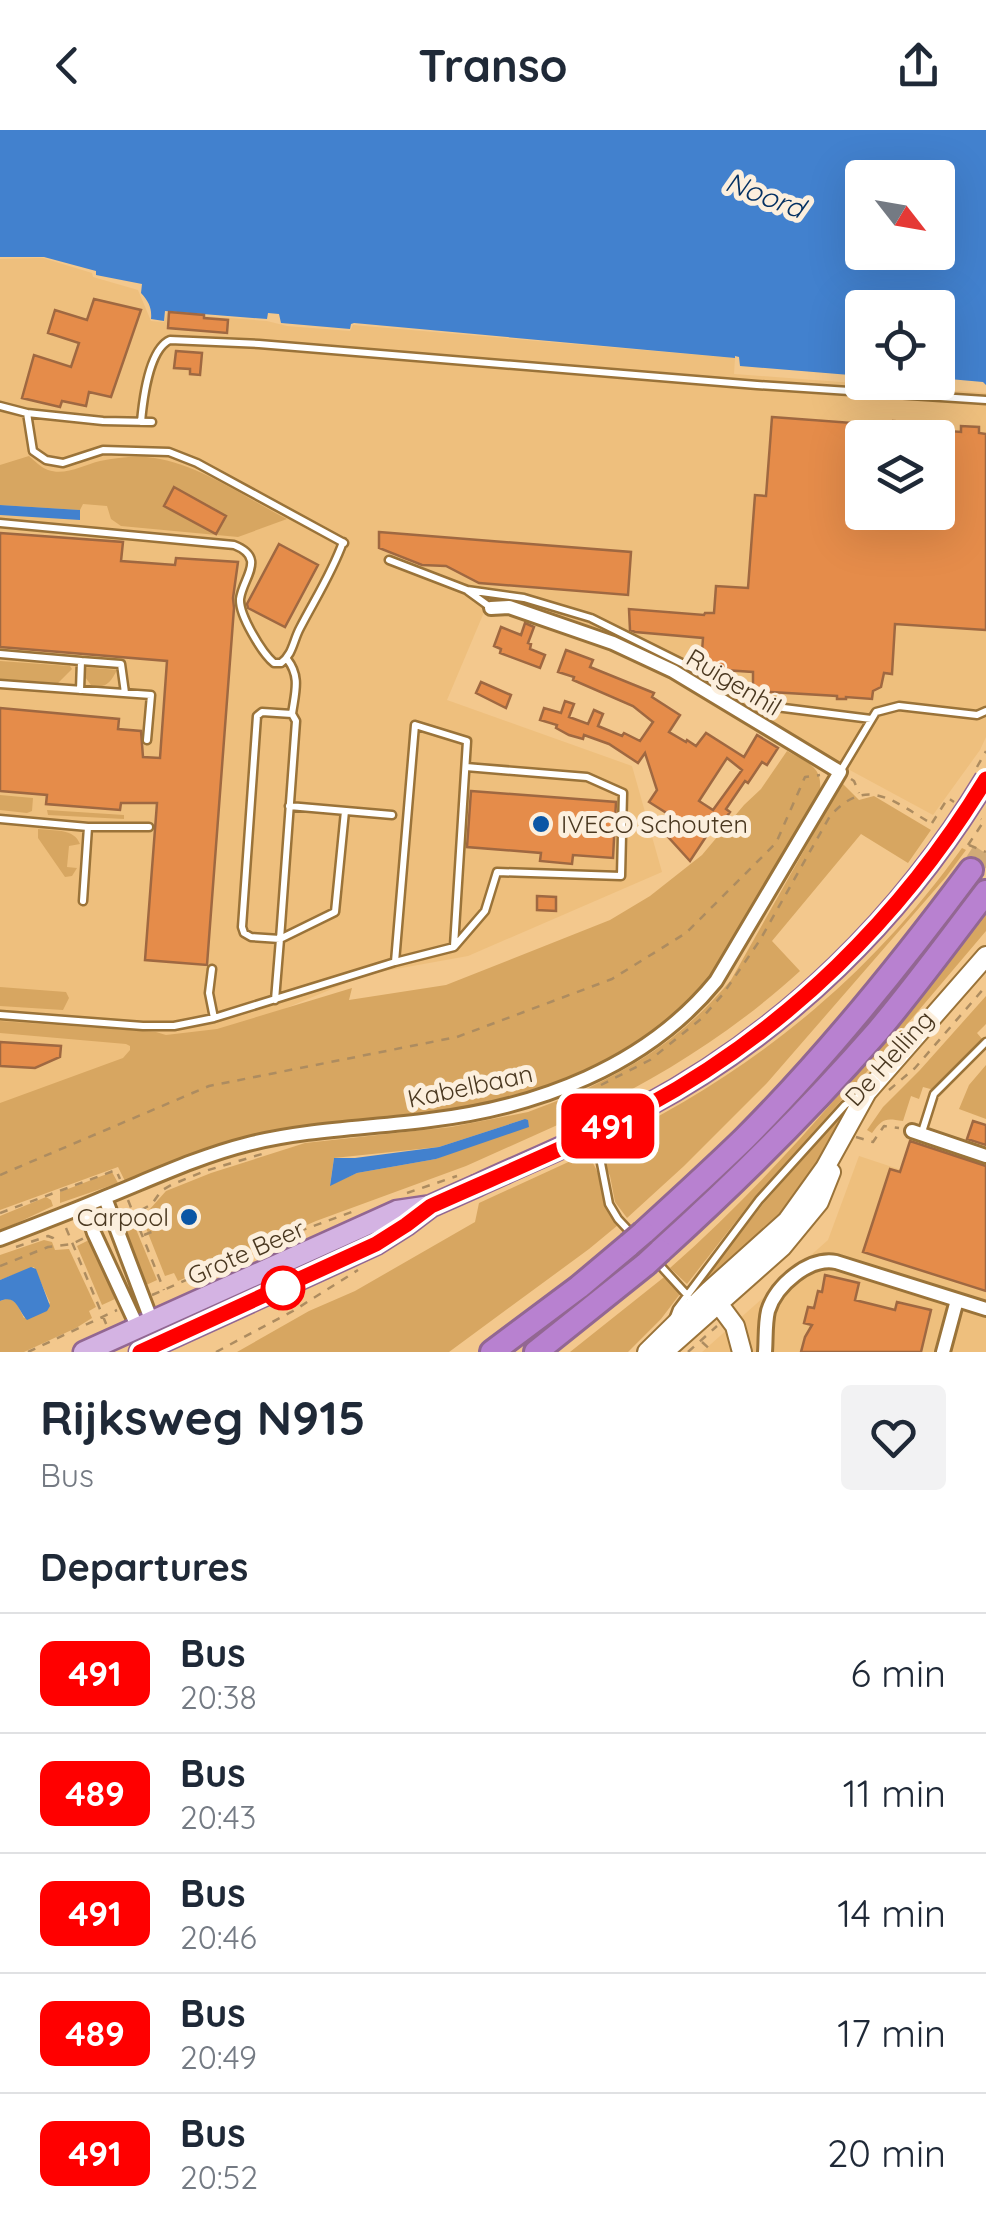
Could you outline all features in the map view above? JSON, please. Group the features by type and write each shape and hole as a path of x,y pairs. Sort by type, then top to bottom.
{"highway":[{"path":"492,1352 636,1239 744,1138 839,1037 978,861"},
{"path":"536,1352 653,1258 726,1192 830,1085 910,991 986,892"}],"main road":[{"name":"Grote Beer","path":"152,1350 376,1244 473,1179 642,1109 719,1062 793,1008 859,946 942,847 986,779"},
{"name":"Grote Beer","path":"84,1352 397,1211 431,1206"}],"street":[{"name":"Ruigenhil","path":"491,608 510,607 655,662 695,682 840,772"},
{"name":"Kabelbaan","path":"0,1239 204,1157 246,1144 473,1114 570,1092 658,1038 699,1003 730,961 840,772"},
{"name":"De Helling","path":"663,1352 718,1303 787,1222 847,1140 867,1092 986,956"},
{"path":"917,1132 986,1156"},
{"path":"104,1198 152,1350"},
{"path":"84,1206 94,1233 145,1325"},
{"path":"765,1352 769,1308 777,1294 795,1276 822,1261 986,1309"},
{"path":"944,1352 957,1300"},
{"name":"De Helling","path":"647,1352 668,1331 718,1303"},
{"path":"718,1303 739,1335 742,1352"}],"lane":[{"path":"141,422 154,356 170,340 986,400"},
{"path":"0,406 27,413 152,422"},
{"path":"0,523 234,544 251,560 240,598 243,616 269,660 281,663 344,543 197,462 169,452 103,450 63,463 46,460 33,451 27,413"},
{"path":"389,560 467,590 524,598 591,618 768,706 872,719"},
{"path":"467,590 491,608"},
{"path":"0,654 121,664 125,693"},
{"path":"275,1000 296,720 292,714 297,677 286,659"},
{"path":"80,661 80,690"},
{"path":"0,684 150,695 147,740"},
{"path":"840,772 876,712 899,706 986,712"},
{"path":"292,714 262,712 257,716 244,933 280,939 335,912 345,811"},
{"path":"395,962 415,725 468,741 454,947"},
{"path":"0,1014 142,1026 174,1026 214,1018 454,947 485,911 498,872 621,876 623,793 587,777 466,766"},
{"path":"290,806 392,815"},
{"path":"0,819 149,828"},
{"path":"83,902 88,827"},
{"path":"212,969 209,993 214,1018"},
{"path":"917,1132 934,1094 986,1042"},
{"path":"570,1092 599,1153 609,1204 688,1296"},
{"path":"668,1331 677,1309 759,1200 845,1105 867,1092"}],"path":[{"path":"0,1175 209,1086 457,1037 612,978 686,933 776,843 806,778 840,772 854,781 860,794"},
{"path":"570,1092 650,1060 701,1019 738,975 830,816 841,804 860,794 873,794 934,825 948,798 955,803"},
{"path":"968,845 984,821 977,816"},
{"path":"963,842 978,861"},
{"name":"De Helling","path":"887,1092 914,1068 986,986"},
{"path":"847,1140 873,1142 888,1125 917,1132"},
{"name":"De Helling","path":"847,1140 860,1128"},
{"path":"134,1215 171,1185 270,1152"},
{"path":"0,1213 116,1170 142,1235 154,1231"},
{"path":"398,1196 473,1179"},
{"name":"Grote Beer","path":"142,1235 164,1290 289,1235 366,1208"},
{"path":"16,1247 48,1236 58,1246"},
{"path":"0,1266 48,1247 72,1244 102,1316 28,1352"},
{"path":"688,1352 701,1341 718,1303"},
{"path":"701,1341 713,1352"}],"shaded area":[{"path":"43,258 138,290 151,321 164,322 167,313 350,331 353,325 735,358 734,374 845,382 845,400 955,400 955,391 986,393 986,737 933,815 846,768 689,673 577,623 490,598 447,700 632,766 662,872 468,956 368,974 0,1127 0,259"},
{"path":"29,456 54,472 123,458 164,460 219,481 287,519 238,537 121,526 111,519 107,506 83,504 80,510 0,505 0,465"},
{"path":"0,661 72,669 58,683 0,679"},
{"path":"83,667 117,670 107,684 96,686 85,677"},
{"path":"787,751 817,772 819,795 717,971 692,1002 633,1048 562,1083 493,1103 267,1133 125,1181 118,1167 0,1210 0,1103 123,1058 130,1046 0,1033 0,1021 166,1035 217,1029 352,988 349,1000 446,985 610,920 650,896 702,855 761,789"},
{"path":"842,783 859,800 874,796 931,830 908,863 861,834 772,941 800,971 699,1049 588,1112 582,1091 663,1044 731,980"},
{"path":"0,795 33,798 32,811 0,810"},
{"path":"47,810 124,815 124,819 48,815"},
{"path":"38,829 63,831 77,839 80,844 69,846 67,867 77,868 72,876 65,877 38,838"},
{"path":"962,848 966,850 946,877 767,1083 627,1218 615,1202 610,1176 597,1148 704,1089 799,1022 885,942"},
{"path":"986,909 986,931 751,1202 687,1284 670,1268 756,1185 837,1097"},
{"path":"0,987 66,992 69,998 63,1010 0,1006"},
{"path":"986,996 986,1024 977,1033 983,1040 934,1090 923,1087 919,1099 911,1096 903,1121 885,1120 872,1133 867,1130 883,1107"},
{"path":"986,1065 986,1119 959,1109 969,1085"},
{"path":"562,1099 573,1118 466,1166 316,1221 178,1281 174,1273 165,1276 142,1218 166,1191 305,1143 451,1127 528,1112","holes":["525,1119 436,1159 357,1173 330,1185 334,1158 439,1147"]},
{"path":"847,1109 819,1166 783,1217 686,1303 763,1204"},
{"path":"588,1153 607,1208 618,1225 449,1352 237,1352 309,1311 355,1291 475,1222 479,1203"},
{"path":"859,1156 986,1198 986,1352 702,1352 828,1240"},
{"path":"112,1172 118,1183 60,1203 60,1192"},
{"path":"46,1197 53,1206 0,1231 0,1216"},
{"path":"133,1222 157,1280 144,1286 120,1228"},
{"path":"44,1240 52,1242 55,1250 69,1249 96,1307 89,1311 92,1318 24,1352 0,1352 0,1301 9,1298 24,1318 50,1303 34,1267 0,1280 0,1255"},
{"path":"89,1240 115,1299 102,1305 77,1246"},
{"path":"668,1274 683,1290 628,1352 570,1352"}],"water":[{"name":"Noord","path":"0,130 986,130 986,385 955,380 955,290 845,290 845,375 740,366 739,357 735,356 354,323 350,329 281,323 279,314 268,313 267,319 165,311 164,321 151,319 149,305 141,293 142,284 96,275 96,271 44,257 0,257"},
{"path":"0,505 80,510 80,520 0,515"},
{"path":"525,1119 529,1127 436,1159 357,1173 330,1186 334,1158 439,1147"},
{"path":"31,1267 36,1269 50,1306 27,1320 14,1302 0,1301 0,1280"}],"building":[{"path":"94,299 141,310 111,397 89,392 86,406 62,401 60,407 22,398 34,355 71,367 79,343 48,333 55,310 87,320"},
{"path":"169,312 228,320 227,333 168,328"},
{"path":"176,351 202,353 200,375 190,374 190,369 174,368"},
{"path":"772,417 845,422 845,530 955,530 955,432 961,432 961,426 979,427 979,433 986,434 986,630 895,624 892,674 884,673 881,687 873,691 872,699 837,699 753,691 753,672 701,665 703,638 630,630 629,609 704,615 714,613 716,586 748,588 755,495 766,496"},
{"path":"174,487 226,516 216,534 164,506"},
{"path":"379,532 631,552 628,595 479,583 446,566 422,565 379,548"},
{"path":"0,533 123,542 121,561 175,565 176,558 238,562 207,965 145,960 157,803 121,803 120,810 46,804 47,795 0,791 0,708 119,719 118,729 141,731 143,757 160,758 167,661 0,647"},
{"path":"279,544 318,565 285,627 247,604"},
{"path":"525,623 534,627 528,643 530,649 545,655 540,668 500,653 501,649 494,646 501,627 521,635"},
{"path":"566,650 593,660 590,667 654,693 652,697 680,715 669,732 696,746 706,733 744,757 757,735 778,748 767,765 762,762 748,783 745,781 726,809 730,812 722,823 717,820 690,861 660,828 668,814 649,802 657,790 645,753 638,763 609,744 584,735 583,739 569,735 557,725 540,720 544,708 561,713 565,701 574,704 569,717 588,724 594,710 603,714 598,726 640,741 653,722 633,706 558,672","holes":["727,758 742,770 713,810 699,801"]},
{"path":"481,682 511,695 506,708 476,693"},
{"name":"IVECO Schouten","path":"471,791 616,802 613,858 573,855 572,864 540,861 541,853 467,847"},
{"path":"537,896 556,897 556,911 537,910"},
{"path":"0,1042 61,1046 60,1057 35,1068 0,1066"},
{"path":"973,1121 986,1125 986,1145 967,1139"},
{"path":"910,1141 986,1166 986,1291 863,1252 890,1169 900,1172"},
{"path":"825,1275 859,1283 855,1300 895,1310 897,1302 931,1310 921,1352 801,1352 812,1325 804,1323 808,1307 814,1308"}],"tunnel":[{"path":"971,870 986,847"}],"bus line":[{"name":"491","path":"140,1352 388,1238 431,1206 642,1109 719,1062 793,1008 859,946 919,878 986,779"}],"place":[{"name":"IVECO Schouten","path":"541,824"},
{"name":"Carpool","path":"189,1217"}]}
